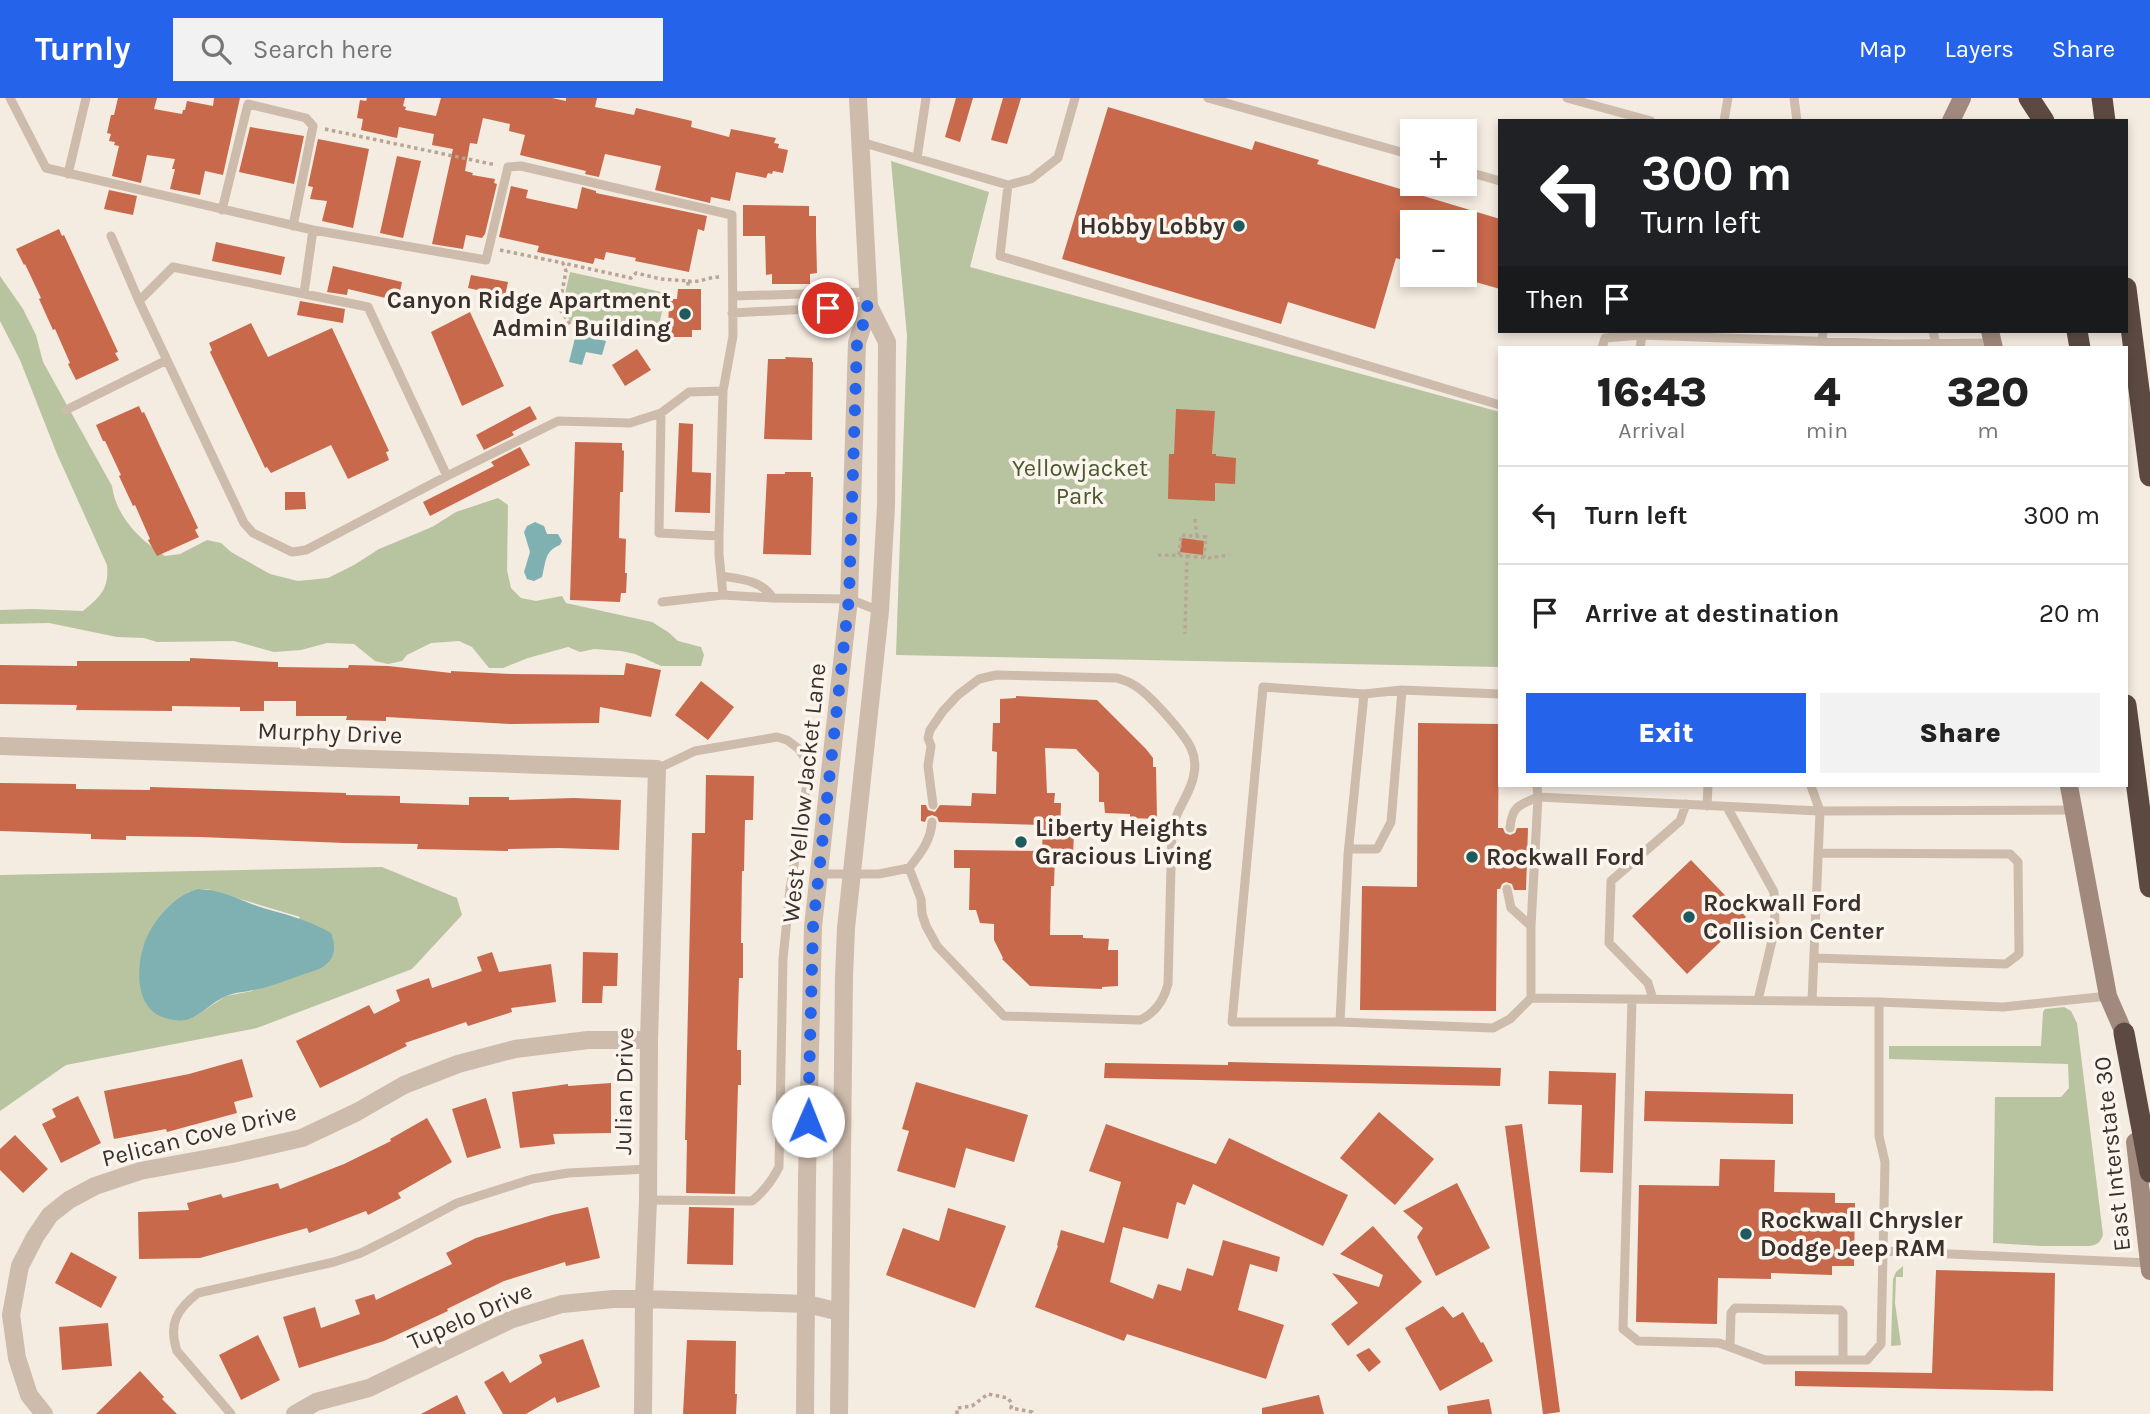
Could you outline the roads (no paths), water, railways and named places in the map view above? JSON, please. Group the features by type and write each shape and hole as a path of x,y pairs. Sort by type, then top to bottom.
{"highway":[{"path":"2128,304 2150,476"},
{"path":"2128,720 2150,887"},
{"path":"2124,1033 2150,1171"}],"main road":[{"path":"1946,98 1950,119"},
{"path":"1951,119 1962,98"},
{"name":"East Interstate 30","path":"2069,787 2108,996 2124,1033 2149,1267"}],"street":[{"name":"West Yellow Jacket Lane","path":"805,1414 813,940 849,598 857,343 869,299 858,98"},
{"name":"West Yellow Jacket Lane","path":"839,1414 844,977 880,611 886,506 887,342 869,299"},
{"name":"Murphy Drive","path":"0,746 657,769"},
{"name":"Julian Drive","path":"643,1414 649,1040 657,769"},
{"name":"Pelican Cove Drive","path":"44,1414 29,1395 18,1358 11,1315 20,1266 50,1215 69,1200 94,1186 140,1171 302,1138 404,1086 458,1064 515,1049 588,1040 649,1040"},
{"name":"Tupelo Drive","path":"295,1414 316,1402 369,1388 510,1320 562,1304 644,1299 807,1304 840,1312"}],"lane":[{"path":"10,98 46,169 293,226 486,260 508,167 521,166 732,215 733,336 723,391 719,536 723,595"},
{"path":"68,174 86,98"},
{"path":"917,158 926,98"},
{"path":"861,142 1008,186 1031,179 1058,158 1076,98"},
{"path":"1208,98 1400,152"},
{"path":"1567,98 1644,119"},
{"path":"1724,119 1728,98"},
{"path":"1794,98 1797,119"},
{"path":"222,210 248,104 306,118 313,126 293,226"},
{"path":"1477,174 1498,180"},
{"path":"1008,186 1000,256 1498,404"},
{"path":"304,293 313,230"},
{"path":"111,236 139,302 244,523 253,533 292,552 306,550 558,421 630,423 661,413 689,391 723,391"},
{"path":"139,302 173,267 368,307 447,476"},
{"path":"733,296 869,299"},
{"path":"732,313 869,299"},
{"path":"1822,333 1822,342"},
{"path":"1933,333 1936,344"},
{"path":"1640,346 1642,335"},
{"path":"1603,346 1605,338 1642,335 1894,346 1992,341"},
{"path":"66,410 167,360"},
{"path":"661,413 659,533 719,536"},
{"path":"721,576 744,579 765,587 773,598"},
{"path":"663,601 723,595 849,598 880,611"},
{"path":"909,868 921,899 926,926 937,946 1004,1016 1140,1020 1148,1016 1165,995 1168,984 1172,829 1174,818 1192,785 1196,761 1190,747 1172,723 1133,684 1117,678 996,675 979,679 958,695 930,730 928,766 933,805"},
{"path":"1498,694 1402,690 1364,694 1263,687 1232,1021 1493,1028 1510,1019 1531,998 1537,787"},
{"path":"1349,849 1377,849 1391,822 1402,690"},
{"path":"1340,1022 1349,849 1364,694"},
{"path":"648,1200 752,1201 772,1182 779,1167 783,959 790,889 807,784 806,760 799,749 787,740 777,737 695,751 657,769"},
{"path":"1707,806 1708,787"},
{"path":"1811,787 1820,811 1812,1001"},
{"path":"1510,828 1511,814 1522,804 1538,797 1820,811 2074,810"},
{"path":"1653,999 1648,983 1609,943 1611,881 1680,821 1686,804"},
{"path":"1727,807 1774,892 1775,928 1758,1000"},
{"path":"819,874 879,874 909,868 924,849 932,822"},
{"path":"1814,958 2006,964 2019,954 2018,862 2010,853 1819,853"},
{"path":"1507,889 1511,908 1531,926"},
{"path":"1531,998 1879,1002 2003,1007 2108,996"},
{"path":"1632,999 1623,1329 1637,1341 1718,1343 1765,1360 1867,1360 1881,1344 1885,1162 1879,1136 1879,1002"},
{"path":"231,1414 177,1351 173,1341 174,1325 181,1306 198,1293 334,1262 384,1242 457,1203 532,1179 568,1173 648,1169"},
{"path":"1883,1251 2149,1267"},
{"path":"1730,1347 1731,1313 1735,1308 1840,1310 1843,1313 1843,1360"}],"water":[{"path":"576,334 606,341 602,355 586,352 582,365 569,362"},
{"path":"535,522 544,526 547,534 558,534 562,541 548,554 542,577 534,581 527,579 524,572 530,552 524,532 527,526"},
{"path":"198,889 221,893 322,928 331,933 333,938 334,951 331,959 314,971 266,987 226,996 186,1020 165,1018 155,1013 148,1006 140,987 144,944 165,910 180,897"}],"place":[{"name":"Hobby Lobby","path":"1239,226"},
{"name":"Canyon Ridge Apartment Admin Building","path":"685,314"},
{"name":"Liberty Heights Gracious Living","path":"1021,842"},
{"name":"Rockwall Ford","path":"1472,857"},
{"name":"Rockwall Ford Collision Center","path":"1689,917"},
{"name":"Rockwall Chrysler Dodge Jeep RAM","path":"1746,1234"}],"park label":[{"name":"Yellowjacket Park","path":"1080,482"}]}
